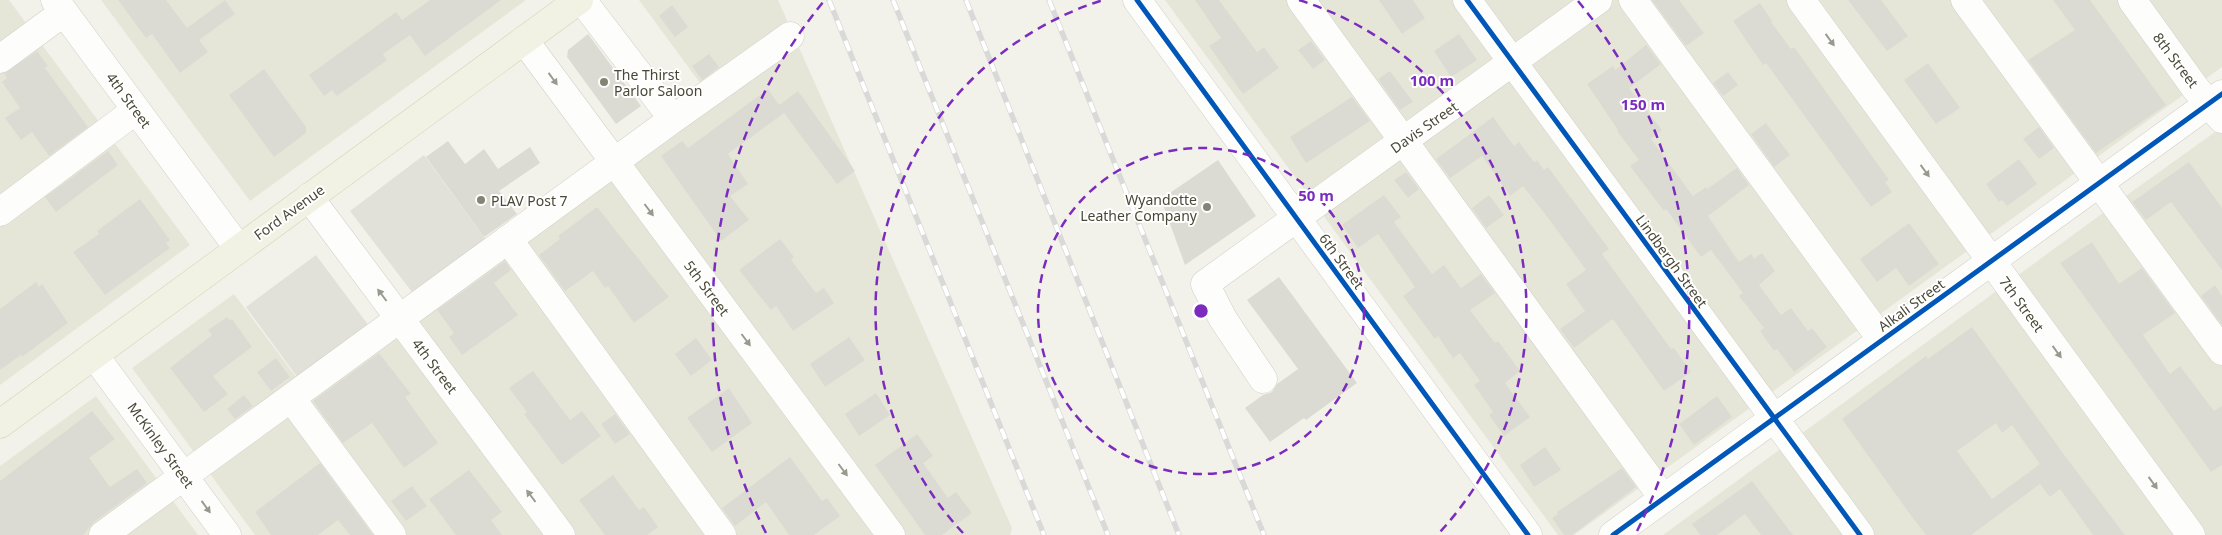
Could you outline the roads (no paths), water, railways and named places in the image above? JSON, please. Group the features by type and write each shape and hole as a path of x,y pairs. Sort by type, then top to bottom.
{"main road":[{"name":"Ford Avenue","path":"0,424 580,0"}],"street":[{"path":"580,0 673,119"},
{"name":"6th Street","path":"1137,0 1528,535"},
{"path":"1301,0 1663,498"},
{"name":"Lindbergh Street","path":"1467,0 1860,535"},
{"name":"Davis Street","path":"1263,379 1223,319 1205,284 1514,63 1598,0"},
{"path":"1632,0 1882,340"},
{"name":"7th Street","path":"1801,0 2191,535"},
{"path":"1965,0 2222,351"},
{"name":"8th Street","path":"2132,0 2196,89 2218,105"},
{"path":"0,59 60,6"},
{"name":"4th Street","path":"60,6 239,249"},
{"path":"103,535 673,119 790,36"},
{"name":"5th Street","path":"524,40 878,530"},
{"name":"Alkali Street","path":"1613,535 2099,182 2218,105"},
{"path":"0,212 136,110"},
{"name":"4th Street","path":"309,197 560,535"},
{"path":"508,240 722,535"},
{"name":"McKinley Street","path":"94,355 227,535"},
{"path":"291,398 392,535"}],"railway":[{"path":"829,0 1044,535"},
{"path":"893,0 1108,535"},
{"path":"966,0 1179,535"},
{"path":"1049,0 1264,535"}],"place":[{"name":"The Thirst Parlor Saloon","path":"604,82"},
{"name":"PLAV Post 7","path":"481,200"},
{"name":"Wyandotte Leather Company","path":"1207,207"}]}
